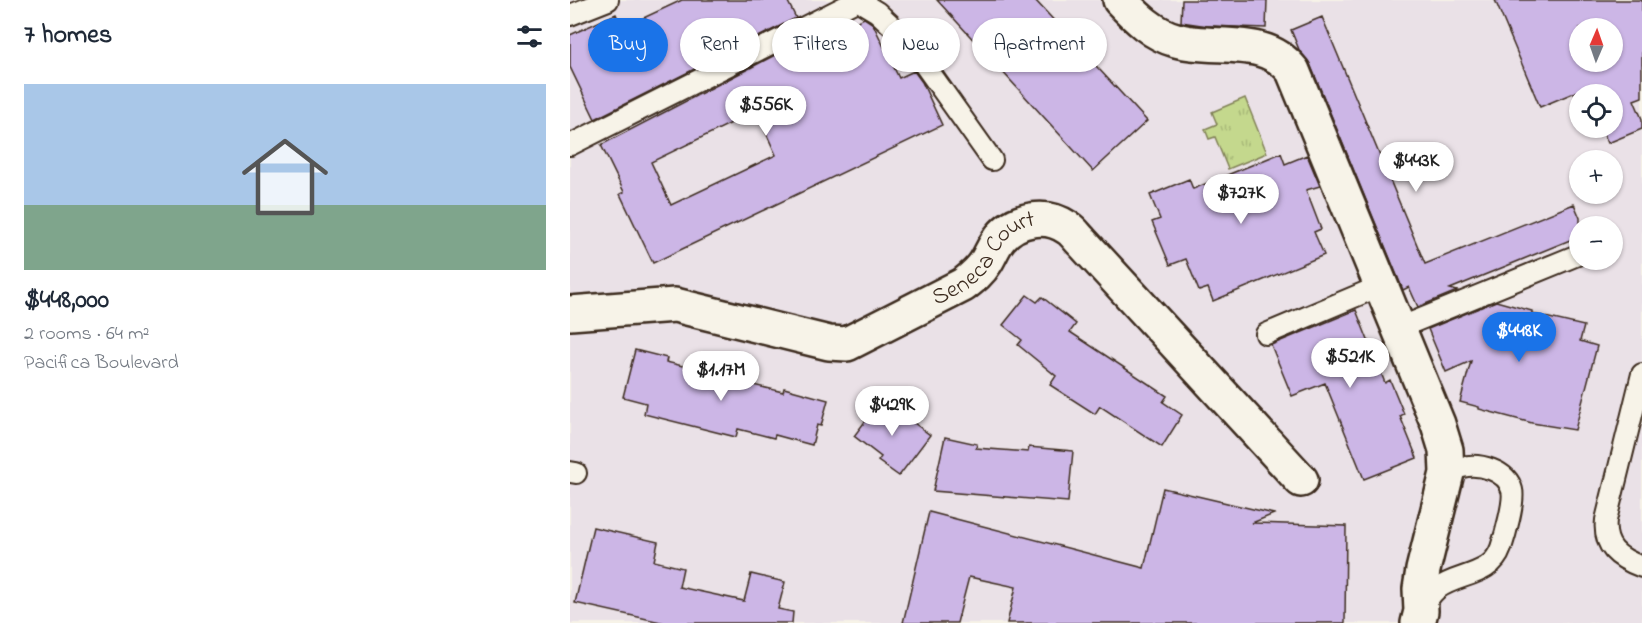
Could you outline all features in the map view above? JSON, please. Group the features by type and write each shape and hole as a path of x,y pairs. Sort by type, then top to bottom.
{"street":[{"path":"1120,0 1137,18 1163,35 1176,40 1257,48 1279,57 1293,71 1399,328 1444,444 1447,458 1461,471 1423,570 1420,617"},
{"name":"Seneca Court","path":"570,314 675,305 829,344 847,344 963,285 981,269 999,238 1023,221 1038,219 1054,222 1068,227 1301,480"}],"lane":[{"path":"570,15 608,0"},
{"path":"570,144 858,0 877,12 906,39 992,160"},
{"path":"1399,328 1569,258"},
{"path":"1266,334 1380,286"},
{"path":"1642,374 1605,532 1608,543 1616,553 1642,567"},
{"path":"1420,617 1426,602 1437,589 1486,567 1497,557 1501,548 1513,497 1512,490 1506,479 1499,473 1461,471"}],"shaded area":[{"path":"570,0 1642,0 1642,623 570,623"}],"green space":[{"path":"1245,98 1267,153 1228,169 1215,137 1209,139 1205,129 1217,124 1212,112"}],"building":[{"path":"682,0 787,0 796,18 772,18 772,30 760,36 760,18 680,18 680,72 689,72 595,119 570,67 570,35 588,27 588,72 668,72 668,18 643,18"},
{"path":"937,0 1035,0 1052,18 972,18 972,38 960,25 960,18 953,18"},
{"path":"1182,0 1267,0 1266,28 1208,26 1181,22"},
{"path":"1495,0 1642,0 1642,97 1634,100 1642,119 1642,129 1623,137 1623,84 1569,84 1569,95 1540,107"},
{"path":"1322,17 1425,264 1574,204 1579,216 1569,216 1569,240 1450,289 1457,291 1418,307 1409,287 1403,290 1310,64 1300,52 1291,30"},
{"path":"869,21 873,24 881,41 881,72 896,72 899,78 915,72 922,82 942,125 653,263 620,194 624,192 601,145 742,72 760,72 760,63 772,57 772,72 869,72","holes":["756,111 776,155 671,205 651,162"]},
{"path":"1003,72 1102,72 1147,121 1093,171"},
{"path":"1606,138 1620,138 1608,143"},
{"path":"1281,153 1285,164 1307,155 1320,186 1306,190 1321,229 1314,232 1324,255 1213,301 1208,288 1199,291 1186,259 1170,265 1152,222 1160,219 1150,195 1189,179 1193,189"},
{"path":"1027,295 1037,302 1042,297 1076,324 1070,332 1167,396 1163,402 1182,415 1162,447 1100,406 1095,414 1050,385 1056,376 1018,345 1022,340 1003,325"},
{"path":"1496,301 1532,311 1532,314 1584,326 1580,341 1597,346 1575,430 1532,423 1460,402 1471,361 1446,372 1428,329"},
{"path":"1356,310 1385,383 1390,380 1404,414 1400,416 1417,458 1364,479 1325,383 1292,396 1271,345"},
{"path":"635,350 667,358 666,362 687,367 686,369 783,392 784,388 828,400 821,426 817,425 812,445 775,435 774,438 738,429 736,437 644,414 646,403 623,397"},
{"path":"882,399 930,435 899,476 878,461 881,457 854,436"},
{"path":"945,437 977,444 976,448 1028,452 1029,447 1073,451 1068,502 933,491"},
{"path":"1163,488 1274,514 1252,523 1346,526 1345,623 1007,623 1016,587 969,577 957,623 903,623 929,512 1144,568"},
{"path":"593,527 658,542 654,561 683,568 679,587 744,601 751,574 785,582 778,609 793,612 792,623 665,623 575,603"}]}
